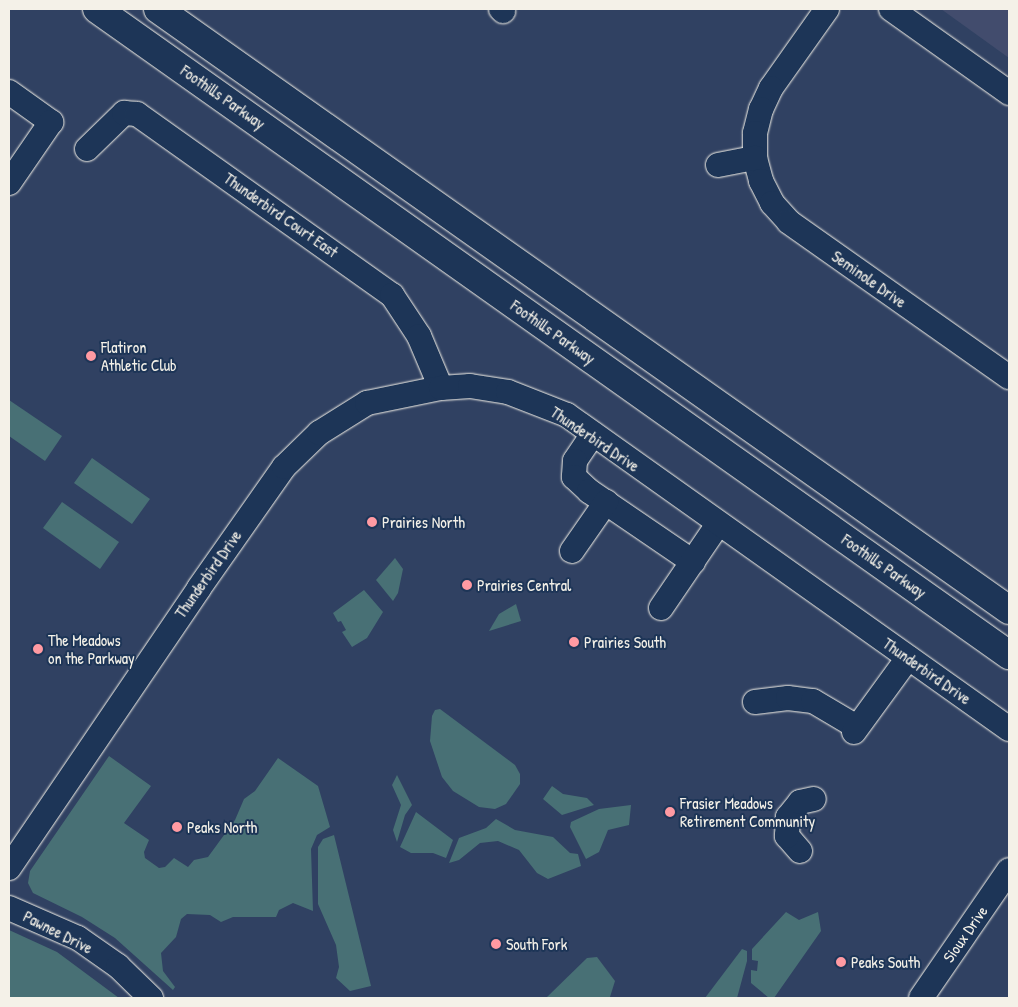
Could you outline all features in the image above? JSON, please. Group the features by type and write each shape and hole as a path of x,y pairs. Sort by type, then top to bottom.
{"highway":[{"name":"Foothills Parkway","path":"97,9 1009,655"},
{"path":"158,9 1009,610"}],"street":[{"name":"Seminole Drive","path":"827,9 768,95 755,132 755,158 761,181 772,203 789,222 1009,377"},
{"path":"891,9 1009,93"},
{"path":"9,92 51,122 9,183"},
{"name":"Thunderbird Court East","path":"87,149 124,113 137,114 392,295 419,336 440,388"},
{"path":"718,165 755,158"},
{"name":"Thunderbird Drive","path":"9,868 193,595 284,467 319,433 367,403 440,388 470,386 508,392 567,415 1009,729"},
{"path":"593,434 572,469 581,484 693,562"},
{"path":"572,551 606,502"},
{"path":"660,608 718,524"},
{"path":"755,702 788,698 813,701 855,730 908,658"},
{"path":"800,852 787,836 788,817 800,802 814,799"},
{"name":"Sioux Drive","path":"921,998 1009,870"},
{"name":"Pawnee Drive","path":"9,908 78,938 118,966 151,998"}],"shaded area":[{"path":"941,9 1009,9 1009,58"}],"green space":[{"path":"9,400 62,436 45,461 9,436"},
{"path":"92,458 150,499 132,524 74,483"},
{"path":"62,502 119,542 100,569 43,528"},
{"path":"395,558 403,569 398,593 393,601 376,580"},
{"path":"364,590 383,612 367,638 352,647 342,632 346,630 341,621 338,622 333,613"},
{"path":"516,604 521,621 489,631 499,614"},
{"path":"440,709 515,765 520,774 520,784 506,804 495,809 479,807 453,791 442,777 430,741 432,716 435,710"},
{"path":"109,756 151,786 124,823 149,840 144,852 145,858 159,868 165,867 174,858 188,867 194,860 208,857 235,820 244,799 255,791 278,758 318,786 330,827 317,835 311,849 313,911 293,903 279,910 276,917 233,917 221,922 210,915 187,914 181,919 176,937 161,953 163,971 175,987 173,990 115,938 82,917 33,893 28,883 30,871"},
{"path":"397,775 412,805 405,815 397,842 393,830 401,805 392,785"},
{"path":"552,786 563,794 587,798 594,805 562,815 543,799"},
{"path":"631,805 629,825 608,830 599,852 586,859 570,827 571,822 599,809"},
{"path":"416,812 453,840 446,858 433,853 411,853 400,847"},
{"path":"496,819 515,830 553,837 570,853 578,854 581,866 548,879 537,873 519,850 498,841 480,843 459,860 449,863 459,838 486,828"},
{"path":"334,835 371,986 350,991 336,978 339,967 336,945 318,904 318,847 323,839"},
{"path":"786,912 799,920 818,912 821,931 774,998 769,998 751,983 751,970 757,971 758,961 752,960 752,949"},
{"path":"9,930 57,952 119,998 9,998"},
{"path":"742,949 747,951 747,961 737,998 705,998"},
{"path":"597,957 615,981 610,997 546,998 587,958"}],"place":[{"name":"Flatiron Athletic Club","path":"91,356"},
{"name":"Prairies North","path":"372,522"},
{"name":"Prairies Central","path":"467,585"},
{"name":"Prairies South","path":"574,642"},
{"name":"The Meadows on the Parkway","path":"38,649"},
{"name":"Frasier Meadows Retirement Community","path":"670,812"},
{"name":"Peaks North","path":"177,827"},
{"name":"South Fork","path":"496,944"},
{"name":"Peaks South","path":"841,962"}]}
